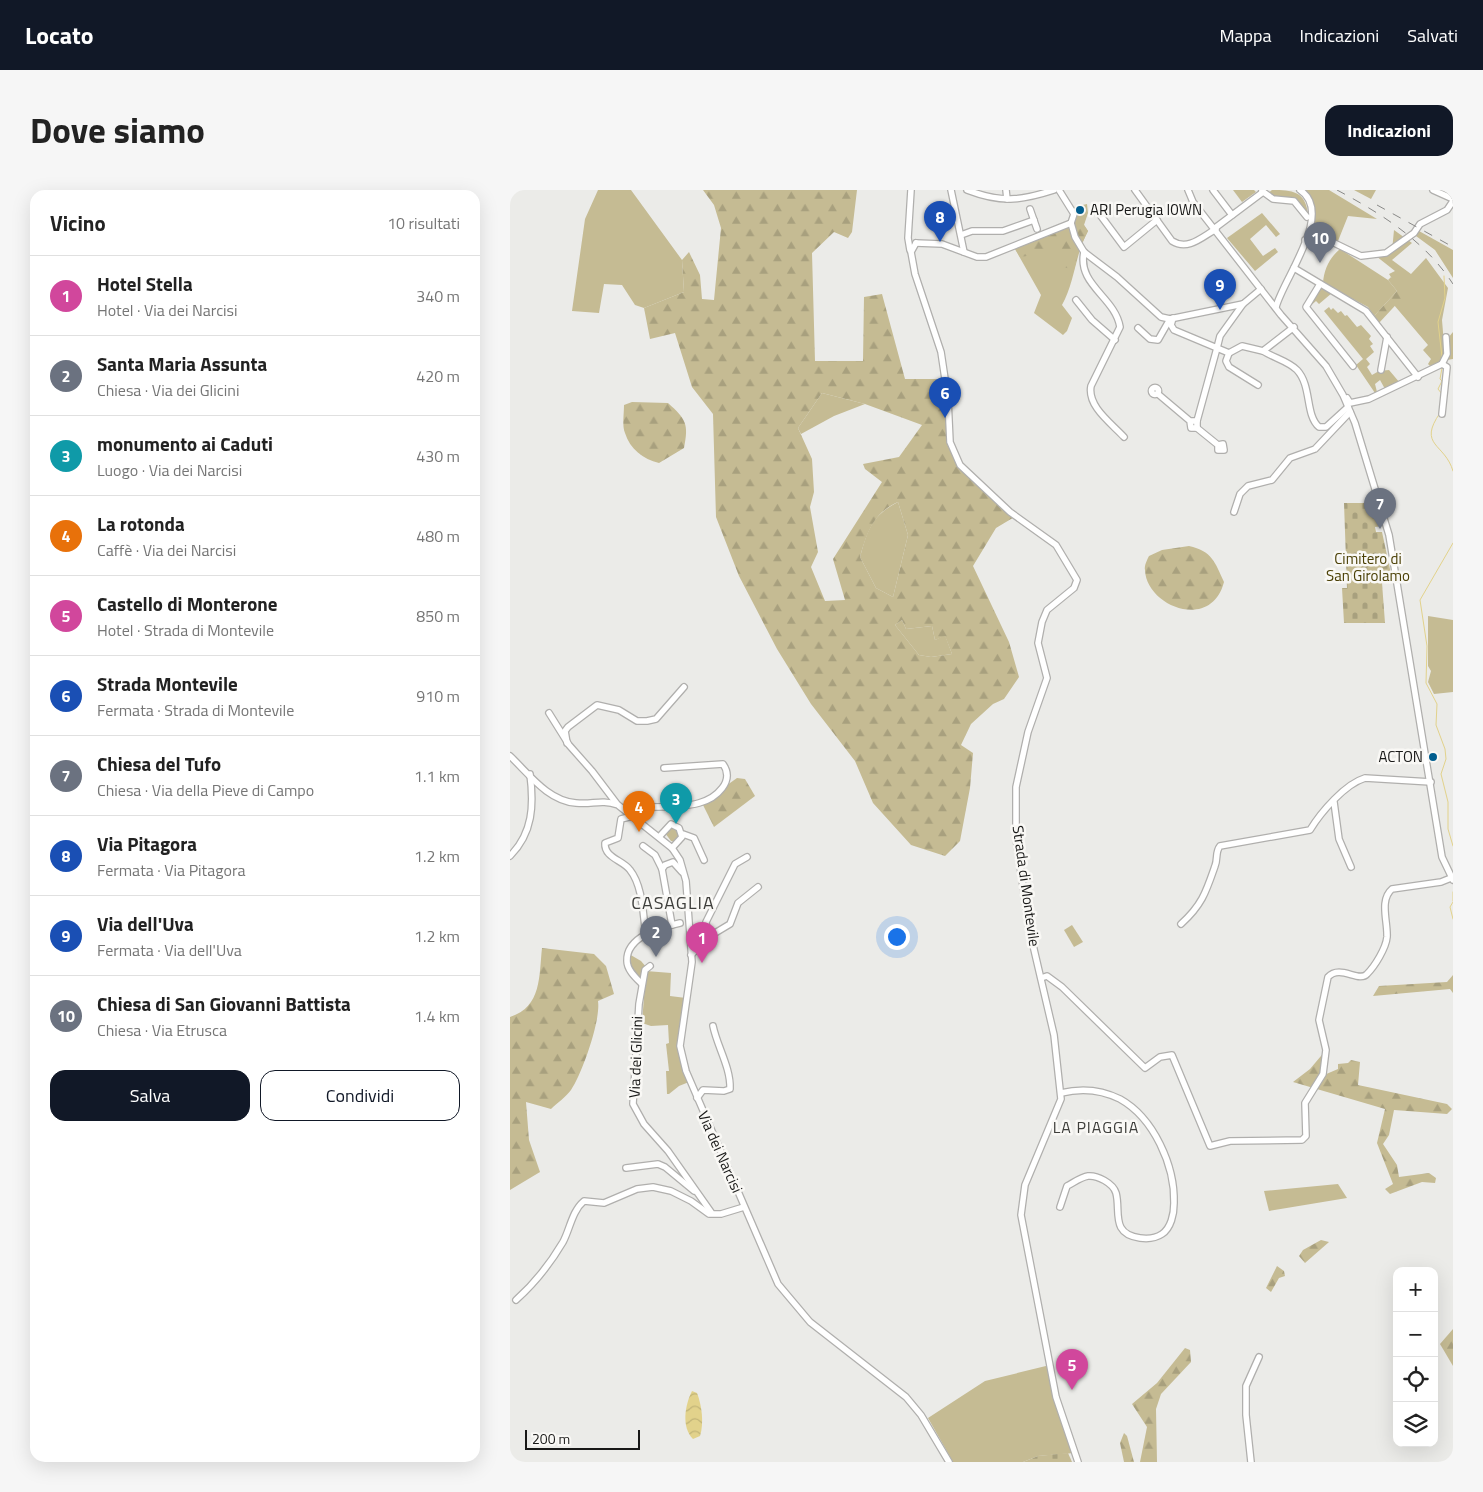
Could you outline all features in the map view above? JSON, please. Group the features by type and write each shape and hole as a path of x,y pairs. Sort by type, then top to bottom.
{"street":[{"name":"Strada di Montevile","path":"911,190 908,238 915,274 941,352 948,400 950,442 960,465 1010,512 1052,541 1077,580 1074,588 1047,610 1039,632 1038,642 1047,678 1028,732 1016,787 1016,838 1029,928 1054,1035 1061,1098 1025,1184 1021,1215 1056,1398 1078,1462"},
{"path":"951,190 964,252"},
{"path":"967,190 989,197 1025,200 1054,190"},
{"path":"1006,190 1006,199"},
{"path":"1059,190 1074,214 1071,224 1075,237 1084,252 1116,276 1154,312 1171,319 1243,304"},
{"path":"1135,190 1172,241 1184,246 1190,245 1215,228 1261,191 1273,199 1294,201 1307,217"},
{"path":"1040,978 1046,976 1062,987 1145,1068 1160,1057 1172,1055 1210,1146 1230,1141 1302,1140 1306,1136 1305,1103 1322,1074 1326,1050 1319,1020 1328,977 1334,972 1362,977 1367,975 1383,949 1387,938 1385,901 1388,892 1392,889 1452,879 1442,857 1389,535 1349,410 1326,366 1266,296 1186,190"},
{"path":"1214,190 1232,215"},
{"path":"1276,307 1294,268 1313,217 1313,207 1309,199 1300,190"},
{"path":"1305,240 1330,240 1356,255 1366,256 1386,253 1414,234 1420,224 1447,210 1453,200 1433,190"},
{"path":"1030,209 1037,229"},
{"path":"1098,212 1124,248 1157,220"},
{"path":"961,235 972,231 1003,232 1034,220"},
{"path":"908,238 916,243 942,244 982,257 992,256 1071,224"},
{"path":"959,225 972,231"},
{"path":"911,252 916,243"},
{"path":"1084,252 1082,266 1086,276 1111,307 1120,328 1091,386 1089,396 1093,403 1124,437"},
{"path":"1294,268 1362,307 1418,377"},
{"path":"1320,284 1306,307 1353,366"},
{"path":"1195,424 1220,336 1243,304 1261,289"},
{"path":"1266,296 1277,298 1282,295"},
{"path":"1076,300 1092,320 1115,340"},
{"path":"1138,328 1150,339 1156,340 1171,319"},
{"path":"1171,319 1171,325 1174,330 1229,353"},
{"path":"1263,351 1294,327"},
{"path":"1380,370 1387,337"},
{"path":"1341,392 1352,403 1369,399 1418,377 1442,364 1447,354 1446,337"},
{"path":"1258,385 1229,367 1226,361 1229,353 1242,346 1263,351 1293,367 1307,386 1314,422 1319,427 1326,427 1349,410"},
{"path":"1442,364 1447,367 1442,414"},
{"path":"1158,394 1218,445"},
{"path":"1234,512 1240,494 1248,486 1272,480 1290,458 1315,449 1349,410"},
{"path":"567,743 565,732 568,727 597,705 619,710 637,721 647,721 656,719 684,687"},
{"path":"549,714 567,743 618,805"},
{"name":"Via dei Narcisi","path":"510,756 546,790 568,802 607,801 618,805 672,848 680,860 684,875 691,955 689,991 680,1046 686,1071 696,1098 778,1284 810,1322 906,1398 921,1415 949,1462"},
{"path":"646,935 634,875 630,869 608,854 604,848 605,843 618,838 621,819 634,817 644,808 702,803 728,781 728,775 722,764 664,768"},
{"path":"510,856 519,847 526,832 532,808 533,797 530,774"},
{"path":"1181,924 1203,900 1216,865 1217,851 1220,846 1310,830 1318,816 1355,781 1365,778 1431,782"},
{"path":"1334,802 1338,839 1351,867"},
{"path":"659,837 671,824 679,828 682,834"},
{"path":"672,848 682,834"},
{"path":"682,834 688,834 694,838 704,860"},
{"path":"643,846 655,856 662,870 672,925"},
{"path":"710,936 707,932 706,922 735,864 747,857"},
{"path":"662,870 664,865 673,862 684,875"},
{"path":"691,955 710,936 730,924 738,903 758,887"},
{"path":"642,984 629,969 627,961 632,947 646,935 680,923"},
{"name":"Via dei Glicini","path":"650,966 645,970 638,1012 634,1104 644,1124 668,1151 713,1214"},
{"name":"Via dei Narcisi","path":"696,1098 703,1090 724,1091 730,1089 730,1081 713,1026"},
{"path":"1060,1093 1076,1089 1098,1091 1121,1100 1136,1112 1148,1126 1165,1154 1174,1189 1174,1213 1168,1228 1161,1235 1137,1238 1122,1228 1116,1217 1116,1193 1112,1186 1095,1177 1087,1176 1067,1186 1060,1207"},
{"name":"Via dei Glicini","path":"626,1168 658,1164 665,1167 683,1184 696,1192"},
{"path":"516,1300 529,1288 551,1260 569,1230 577,1208 584,1201 604,1202 637,1189 653,1187 690,1200 709,1214 721,1214 744,1207"},
{"path":"1251,1462 1246,1415 1246,1386 1259,1358"}],"green space":[{"path":"598,190 631,190 682,260 684,292 644,308 635,305 622,285 604,284 599,313 572,311 585,219"},
{"path":"703,190 857,190 852,232 848,238 834,232 812,253 815,361 863,361 864,297 882,294 905,379 943,379 948,425 947,444 956,461 1016,516 996,528 973,566 1009,642 1019,677 1004,699 993,704 971,724 961,745 973,753 970,788 960,841 945,856 911,845 873,803 855,761 811,704 777,649 739,576 716,517 713,414 692,387 675,333 650,339 644,308 684,292 682,260 689,252 700,275 702,299 714,300 721,228 714,205","holes":["822,393 865,404 922,425 899,457 863,464 865,469 882,482 833,559 845,600 825,601 811,567 818,552 810,507 814,492 812,459 798,428","898,502 908,535 893,597 876,588 860,557 872,525 882,512","902,620 906,629 932,626 935,640 945,636 952,654 931,657 919,655 895,625"]},
{"path":"1233,190 1254,190 1256,192 1242,202"},
{"path":"1272,190 1297,194 1304,201 1308,215 1295,200 1274,198 1267,194"},
{"path":"1304,190 1329,190 1377,219 1348,216 1338,241 1325,236 1312,238 1314,211 1312,202"},
{"path":"1354,190 1376,190 1371,199"},
{"path":"1087,204 1088,213 1084,225 1088,231 1080,249 1070,287 1062,305 1072,318 1067,331 1063,335 1034,313 1041,295 1015,249 1075,223 1074,207"},
{"path":"1262,213 1280,234 1276,237 1266,225 1250,239 1263,256 1275,248 1278,252 1255,271 1227,238"},
{"path":"1075,223 1084,225 1088,231 1079,250 1074,270 1064,267 1060,251 1020,257 1015,249"},
{"path":"1394,230 1412,243 1392,260 1411,274 1426,258 1448,288 1442,320 1445,356 1439,363 1430,366 1428,364 1431,359 1423,350 1428,345 1394,305 1403,296 1389,274 1395,271 1376,256 1392,251"},
{"path":"1419,231 1453,250 1453,278 1435,250 1416,236"},
{"path":"1340,249 1388,280 1397,291 1374,316 1368,307 1323,283 1328,264"},
{"path":"1391,277 1404,291 1404,296 1379,323 1374,316 1397,291 1388,280"},
{"path":"1320,286 1332,293 1319,304 1316,301 1308,308"},
{"path":"1329,307 1331,310 1333,308 1338,313 1341,311 1345,316 1347,315 1357,327 1361,325 1371,336 1369,339 1373,344 1370,346 1374,352 1366,359 1370,364 1367,367 1372,375 1379,371 1389,370 1400,383 1385,389 1380,380 1375,384 1377,392 1375,393 1356,365 1363,359 1324,311"},
{"path":"1453,332 1453,359 1447,360 1448,338"},
{"path":"822,393 865,404 834,416 801,434 798,428"},
{"path":"632,402 668,403 679,413 685,422 684,448 659,463 648,459 638,452 630,444 624,430 624,405"},
{"name":"Cimitero di San Girolamo","path":"1375,500 1383,526 1375,527 1376,532 1382,532 1393,583 1382,583 1385,623 1344,623 1342,588 1347,588 1344,503 1363,503"},
{"path":"898,502 908,535 893,597 876,588 860,557 865,539 876,518"},
{"path":"1189,546 1203,551 1212,558 1224,582 1217,597 1206,606 1194,610 1180,608 1167,603 1156,594 1148,583 1145,568 1149,556 1162,550"},
{"path":"1428,616 1453,620 1453,692 1434,694 1428,682 1431,671 1428,666"},
{"path":"902,620 906,629 932,626 935,640 945,635 952,654 931,657 919,655 895,625"},
{"path":"737,778 745,779 755,796 714,827 702,803"},
{"path":"672,826 676,827 681,834 676,842 671,841 665,833"},
{"path":"1072,925 1083,942 1074,947 1064,930"},
{"path":"542,948 594,954 606,966 614,994 598,1001 597,1021 590,1047 569,1093 551,1109 526,1102 529,1140 540,1172 510,1190 510,1017 528,1006 533,998 539,979"},
{"path":"629,954 641,961 647,968 642,984 629,969"},
{"path":"646,971 671,973 670,996 686,998 680,1046 689,1082 679,1086 669,1094 667,1094 666,1071 669,1071 666,1044 669,1043 668,1025 651,1026 642,1023"},
{"path":"1453,975 1453,993 1450,989 1373,996 1379,986 1447,982"},
{"path":"1326,1050 1324,1075 1338,1069 1338,1064 1348,1063 1351,1060 1360,1062 1358,1085 1447,1104 1452,1109 1447,1114 1394,1110 1389,1135 1383,1144 1397,1165 1399,1177 1429,1173 1436,1178 1435,1183 1422,1182 1390,1194 1385,1189 1393,1184 1377,1143 1385,1109 1293,1082 1310,1069"},
{"path":"1338,1184 1347,1198 1269,1211 1264,1191"},
{"path":"1321,1240 1329,1242 1305,1263 1299,1256 1303,1250"},
{"path":"1277,1266 1284,1271 1285,1276 1279,1278 1271,1292 1266,1288"},
{"path":"1453,1329 1453,1366 1440,1344"},
{"path":"1185,1348 1190,1350 1191,1362 1161,1394 1156,1409 1157,1462 1140,1462 1147,1427 1132,1404 1157,1383"},
{"path":"1050,1365 1074,1453 1038,1456 1023,1462 953,1462 928,1418 985,1381"},
{"path":"1124,1433 1127,1436 1134,1462 1124,1462 1120,1443"},
{"path":"1068,1453 1072,1462 1023,1462 1038,1456"}],"water":[{"path":"692,1391 697,1393 702,1420 700,1436 693,1439 689,1434 685,1416"}],"waterway":[{"path":"1442,357 1438,322 1445,298 1444,276"},
{"path":"1442,368 1440,379 1442,381 1438,389 1442,394"},
{"path":"1440,413 1431,432 1432,438 1453,471"},
{"path":"1453,543 1420,600 1427,646 1426,683 1437,704 1436,725 1445,749 1446,759 1441,774 1448,802 1448,829 1453,846"},
{"path":"1453,892 1453,901"},
{"path":"1453,902 1450,907 1453,919"}],"railway":[{"path":"1337,190 1386,219 1416,242 1442,269 1453,284"},
{"path":"1377,205 1453,247"}],"place":[{"name":"ARI Perugia I0WN","path":"1080,210"},
{"name":"Via Pitagora","path":"940,242"},
{"name":"Chiesa di San Giovanni Battista","path":"1320,263"},
{"name":"Via dell'Uva","path":"1220,310"},
{"name":"Strada Montevile","path":"945,418"},
{"name":"Chiesa del Tufo","path":"1380,529"},
{"name":"ACTON","path":"1433,757"},
{"name":"monumento ai Caduti","path":"676,824"},
{"name":"La rotonda","path":"639,832"},
{"name":"Santa Maria Assunta","path":"656,957"},
{"name":"Hotel Stella","path":"702,963"},
{"name":"Castello di Monterone","path":"1072,1390"}],"district":[{"name":"CASAGLIA","path":"673,903"},
{"name":"LA PIAGGIA","path":"1096,1127"}]}
